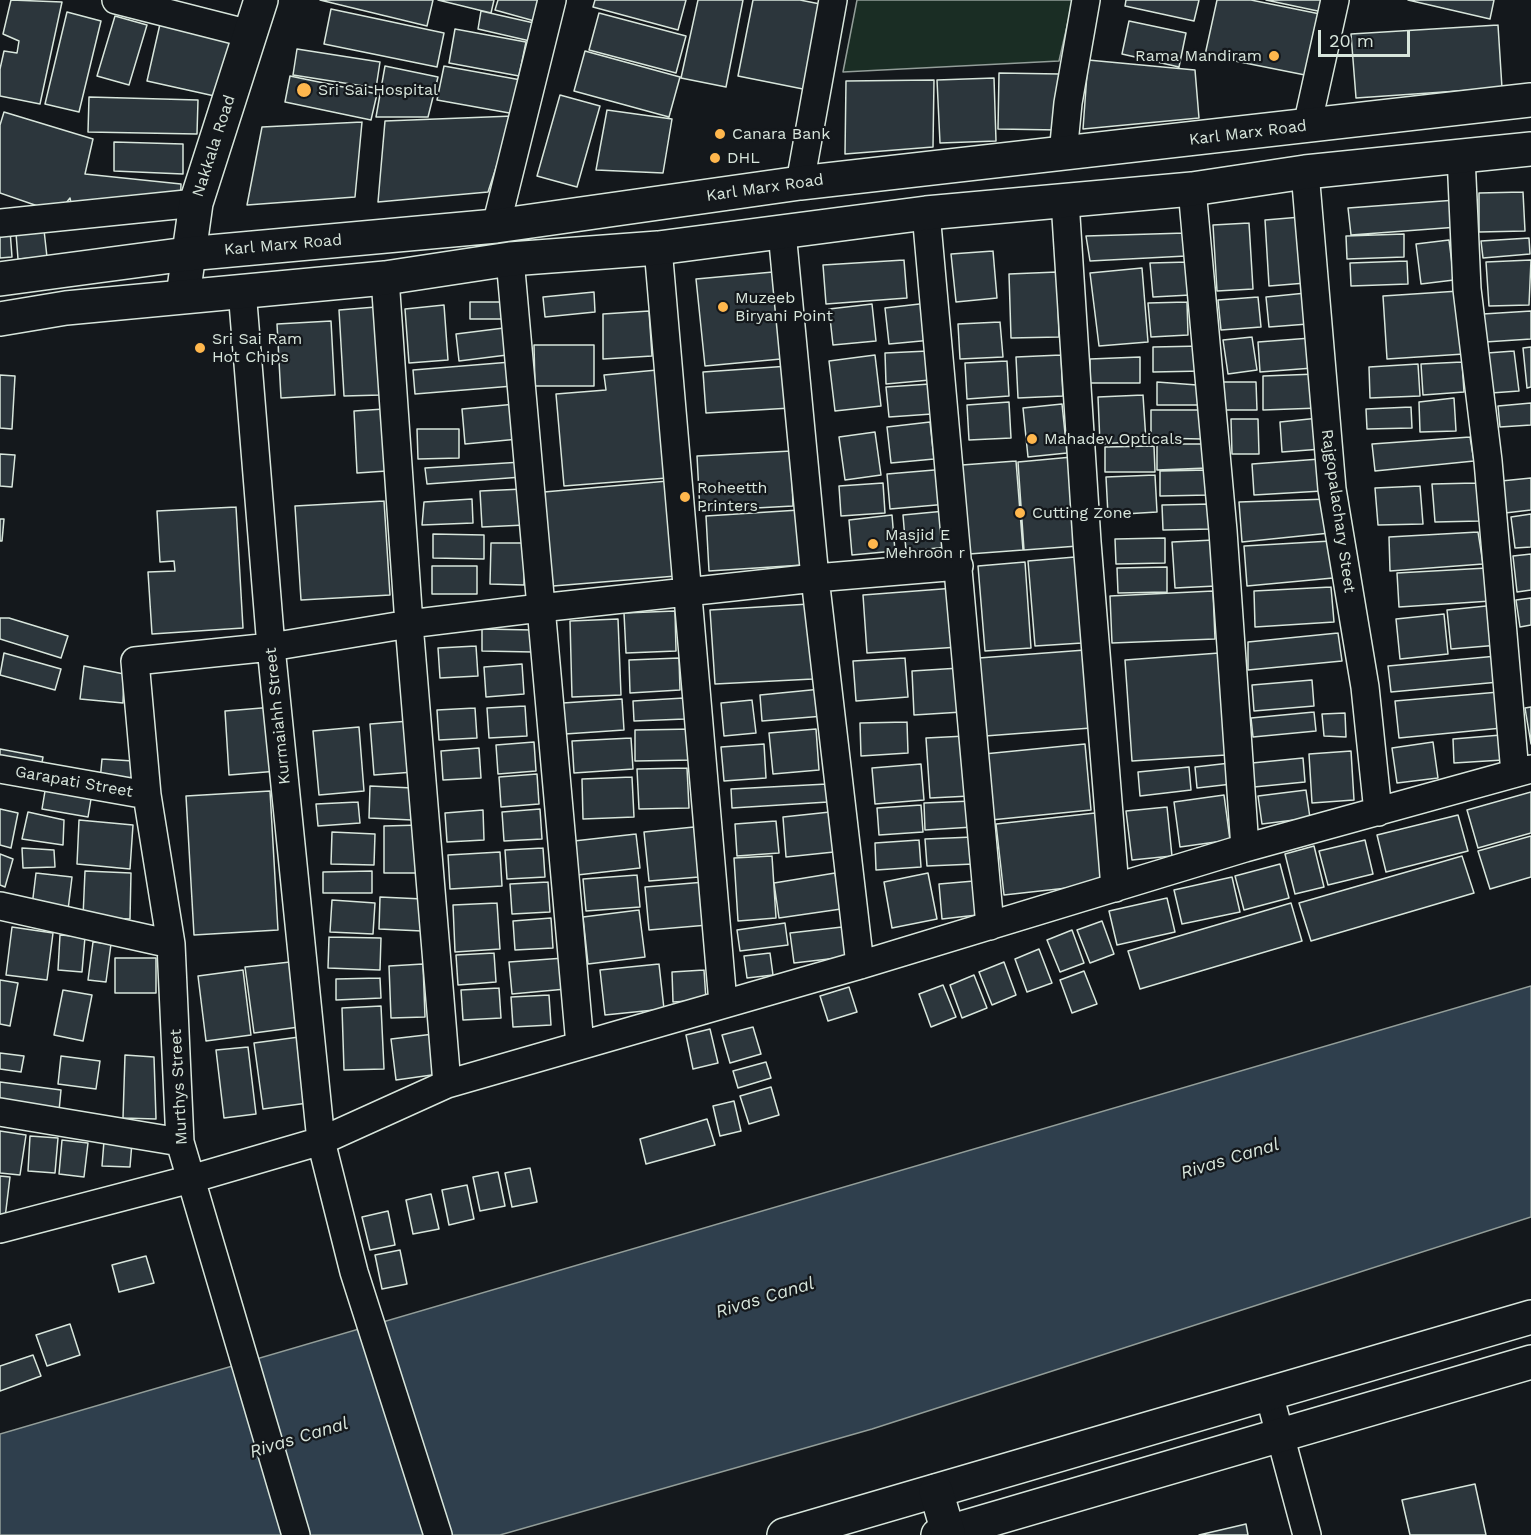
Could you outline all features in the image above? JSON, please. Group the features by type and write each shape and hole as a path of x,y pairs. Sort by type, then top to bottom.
{"main road":[{"name":"Nakkala Road","path":"183,296 187,254 196,203 261,0"},
{"name":"Karl Marx Road","path":"0,279 187,254 496,226 800,183 1531,100"},
{"path":"0,319 66,308 386,278 510,259 658,248 926,213 1192,189 1305,172 1531,149"},
{"path":"784,1535 1531,1317"},
{"path":"936,1491 943,1534 1531,1362"}],"street":[{"path":"116,0 250,34"},
{"path":"496,226 552,0"},
{"path":"800,183 833,0"},
{"path":"1063,154 1068,103 1086,0"},
{"path":"1307,126 1335,0"},
{"path":"0,1229 191,1179 321,1141 447,1084 860,965 1245,848 1523,771 1467,289 1461,156"},
{"name":"Rajgopalachary Steet","path":"1305,172 1332,489 1365,687 1378,812"},
{"path":"1192,189 1223,531 1245,848"},
{"path":"1065,201 1087,542 1115,888"},
{"path":"0,223 196,203"},
{"path":"926,213 990,926"},
{"path":"782,232 816,578 860,965"},
{"path":"658,248 723,1003"},
{"path":"510,259 580,1045"},
{"path":"386,278 409,624 447,1084"},
{"name":"Kurmaiahh Street","path":"242,290 271,647 321,1141 354,1272 438,1535"},
{"path":"271,647 409,624 540,608 816,578 959,566"},
{"name":"Murthys Street","path":"271,647 135,661 147,795 171,944 180,1142 296,1535"},
{"name":"Garapati Street","path":"0,769 147,795"},
{"path":"0,906 171,944"},
{"path":"0,1112 180,1142"},
{"path":"1269,1394 1307,1535"}],"green space":[{"path":"857,0 1073,0 1059,61 843,72"}],"water":[{"name":"Rivas Canal","path":"1531,986 1531,1217 872,1429 500,1535 0,1535 0,1434"}],"building":[{"path":"11,0 62,2 40,104 0,96 0,69 4,51 17,53 19,41 3,34"},
{"path":"320,0 433,0 427,26"},
{"path":"438,0 494,0 491,13"},
{"path":"498,0 543,0 538,22 495,10"},
{"path":"595,0 686,0 678,30 593,7"},
{"path":"698,0 743,0 726,87 681,78"},
{"path":"753,0 800,0 820,4 803,89 738,76"},
{"path":"1126,0 1199,0 1194,21 1125,6"},
{"path":"1217,0 1251,0 1325,15 1310,76 1205,55"},
{"path":"1266,0 1330,0 1327,13"},
{"path":"1408,0 1494,0 1490,19"},
{"path":"331,9 444,33 437,67 324,44"},
{"path":"481,11 534,23 530,41 478,29"},
{"path":"67,12 101,21 79,112 45,104"},
{"path":"599,13 686,36 676,73 589,50"},
{"path":"115,16 147,25 129,85 97,76"},
{"path":"1129,21 1186,33 1179,67 1122,54"},
{"path":"160,24 232,40 219,97 147,81"},
{"path":"1498,25 1502,88 1356,98 1351,34"},
{"path":"455,29 526,42 519,76 449,63"},
{"path":"297,49 380,62 376,88 293,75"},
{"path":"585,51 680,77 669,117 574,91"},
{"path":"1088,60 1195,70 1199,118 1083,129"},
{"path":"385,66 438,77 428,117 376,117"},
{"path":"444,66 521,80 515,114 437,100"},
{"path":"999,73 1060,74 1059,130 998,129"},
{"path":"290,76 377,94 371,120 285,102"},
{"path":"994,78 996,141 940,143 937,80"},
{"path":"934,80 933,147 845,154 846,81"},
{"path":"560,95 600,106 577,187 537,176"},
{"path":"89,97 198,100 197,134 88,132"},
{"path":"607,110 672,119 663,173 596,170"},
{"path":"4,112 93,139 85,174 181,184 180,213 72,208 70,198 58,213 0,193 0,125"},
{"path":"513,116 488,192 378,202 385,121"},
{"path":"362,122 355,197 247,205 262,127"},
{"path":"114,142 183,144 183,174 114,171"},
{"path":"1523,192 1525,231 1479,232 1479,193"},
{"path":"1456,200 1458,227 1351,235 1348,208"},
{"path":"1301,217 1306,283 1269,286 1265,220"},
{"path":"1249,223 1253,289 1217,291 1213,225"},
{"path":"10,230 12,257 0,258 0,231"},
{"path":"44,230 47,257 18,259 16,233"},
{"path":"1185,233 1186,256 1090,261 1086,236"},
{"path":"1404,234 1404,257 1347,259 1346,236"},
{"path":"1529,238 1530,254 1483,258 1481,241"},
{"path":"1449,240 1454,280 1421,284 1416,244"},
{"path":"993,251 997,298 956,302 951,254"},
{"path":"904,260 907,298 826,304 823,265"},
{"path":"1531,260 1529,305 1489,306 1486,262"},
{"path":"1407,261 1408,284 1351,286 1350,263"},
{"path":"1189,262 1190,295 1153,297 1150,263"},
{"path":"1142,268 1148,342 1099,346 1090,273"},
{"path":"784,271 792,358 705,366 696,279"},
{"path":"1057,272 1059,337 1011,338 1009,274"},
{"path":"1459,291 1464,354 1387,359 1383,296"},
{"path":"594,292 595,312 545,317 543,297"},
{"path":"1306,293 1308,324 1269,327 1266,297"},
{"path":"1258,297 1261,327 1221,330 1218,300"},
{"path":"470,302 508,302 509,319 470,319"},
{"path":"1187,302 1188,335 1151,337 1148,303"},
{"path":"928,303 932,340 889,344 885,308"},
{"path":"872,304 876,341 833,345 829,309"},
{"path":"444,305 448,360 409,363 405,309"},
{"path":"376,307 381,395 344,396 339,310"},
{"path":"649,311 652,356 603,359 603,314"},
{"path":"1531,311 1531,339 1485,342 1483,314"},
{"path":"331,321 335,395 281,398 277,324"},
{"path":"1000,322 1003,357 960,359 958,324"},
{"path":"504,328 507,355 459,361 456,334"},
{"path":"1252,337 1257,370 1228,374 1223,340"},
{"path":"1311,338 1313,368 1260,372 1258,342"},
{"path":"534,345 594,345 594,386 535,386"},
{"path":"1202,346 1203,371 1153,372 1153,347"},
{"path":"1531,347 1531,387 1527,388 1523,348"},
{"path":"928,351 930,380 886,384 885,353"},
{"path":"1514,351 1519,391 1491,393 1487,353"},
{"path":"875,355 881,406 835,411 829,361"},
{"path":"1061,355 1063,396 1018,398 1016,357"},
{"path":"1140,357 1140,383 1090,383 1090,359"},
{"path":"1007,361 1009,396 967,399 965,363"},
{"path":"511,362 513,386 415,394 413,370"},
{"path":"1462,362 1464,392 1423,395 1421,364"},
{"path":"1418,364 1420,396 1370,398 1369,367"},
{"path":"789,366 791,408 706,413 703,372"},
{"path":"657,370 667,478 564,486 556,394 606,390 604,375"},
{"path":"1317,374 1319,408 1263,410 1263,376"},
{"path":"0,375 15,376 12,429 0,428"},
{"path":"1157,382 1197,385 1199,405 1157,405"},
{"path":"1223,382 1256,382 1257,410 1224,410"},
{"path":"930,384 932,414 889,417 886,387"},
{"path":"1143,395 1146,441 1100,444 1098,397"},
{"path":"1454,398 1456,431 1420,432 1419,402"},
{"path":"1009,402 1011,438 969,440 967,405"},
{"path":"1531,403 1531,425 1500,427 1498,406"},
{"path":"516,404 519,439 465,444 462,409"},
{"path":"1062,404 1067,453 1028,457 1023,408"},
{"path":"1411,407 1412,428 1367,429 1366,409"},
{"path":"384,409 387,471 357,473 354,411"},
{"path":"1151,410 1203,410 1203,439 1151,438"},
{"path":"1319,418 1322,449 1282,452 1280,422"},
{"path":"1231,419 1258,419 1259,454 1232,454"},
{"path":"930,422 934,459 891,463 887,427"},
{"path":"417,429 459,429 459,458 418,459"},
{"path":"875,432 881,475 845,480 839,437"},
{"path":"1470,437 1474,461 1375,471 1372,444"},
{"path":"1157,444 1207,444 1207,468 1157,470"},
{"path":"1154,446 1155,472 1105,472 1105,447"},
{"path":"791,451 793,506 700,511 697,456"},
{"path":"0,454 15,455 12,487 0,486"},
{"path":"1072,457 1078,546 1024,550 1018,462"},
{"path":"1320,459 1322,491 1254,495 1252,464"},
{"path":"1016,461 1023,550 969,554 962,465"},
{"path":"522,462 522,477 427,484 425,468"},
{"path":"946,469 948,504 890,509 887,474"},
{"path":"1209,470 1209,495 1160,496 1160,471"},
{"path":"1155,475 1157,512 1108,515 1106,477"},
{"path":"1531,478 1531,510 1505,513 1501,481"},
{"path":"668,481 676,576 553,586 544,492"},
{"path":"883,483 885,513 841,516 839,486"},
{"path":"1476,483 1480,521 1435,522 1432,484"},
{"path":"1420,486 1423,524 1378,525 1375,488"},
{"path":"523,489 525,525 482,527 480,491"},
{"path":"472,499 473,523 422,525 424,502"},
{"path":"1329,499 1330,533 1242,542 1239,502"},
{"path":"384,501 390,595 301,600 295,506"},
{"path":"1212,504 1212,529 1163,530 1162,505"},
{"path":"236,507 243,628 152,634 148,572 175,571 174,561 160,562 157,511"},
{"path":"799,510 803,565 709,571 706,516"},
{"path":"945,511 949,547 906,551 903,515"},
{"path":"1531,514 1531,547 1515,548 1511,517"},
{"path":"892,515 895,551 852,555 849,520"},
{"path":"0,519 4,519 2,541 0,541"},
{"path":"1478,532 1483,564 1390,571 1389,537"},
{"path":"433,534 484,535 484,559 433,558"},
{"path":"1165,538 1165,563 1116,564 1115,539"},
{"path":"1214,540 1216,586 1175,588 1172,542"},
{"path":"1331,541 1333,578 1247,586 1244,546"},
{"path":"491,543 525,543 524,585 490,584"},
{"path":"1531,554 1531,590 1517,592 1513,556"},
{"path":"1075,557 1082,643 1035,646 1028,561"},
{"path":"1025,562 1031,648 985,651 978,566"},
{"path":"432,566 477,566 477,594 432,594"},
{"path":"1167,567 1167,592 1118,593 1117,568"},
{"path":"1487,568 1491,601 1399,607 1397,573"},
{"path":"1331,587 1334,622 1255,627 1254,591"},
{"path":"955,588 959,647 867,653 863,595"},
{"path":"1213,591 1215,639 1112,643 1110,596"},
{"path":"1531,598 1531,625 1520,627 1516,600"},
{"path":"809,604 813,679 715,684 710,610"},
{"path":"1496,605 1499,645 1451,649 1447,610"},
{"path":"675,611 676,651 626,653 624,613"},
{"path":"1444,614 1448,654 1400,659 1396,619"},
{"path":"0,618 9,618 68,636 61,658 0,639"},
{"path":"618,619 621,695 572,697 570,621"},
{"path":"482,629 533,630 533,652 482,651"},
{"path":"1338,633 1342,661 1248,670 1248,642"},
{"path":"476,646 478,676 440,678 438,648"},
{"path":"1085,650 1091,728 985,736 979,658"},
{"path":"4,653 61,669 55,690 0,675"},
{"path":"1219,653 1226,755 1132,761 1125,660"},
{"path":"1497,656 1499,682 1391,692 1388,666"},
{"path":"679,658 680,690 630,693 629,660"},
{"path":"905,658 908,697 856,701 853,661"},
{"path":"522,664 524,694 486,697 484,667"},
{"path":"84,666 124,674 123,703 80,699"},
{"path":"960,668 962,712 914,715 912,671"},
{"path":"1312,680 1314,706 1254,711 1252,685"},
{"path":"821,689 824,716 762,721 760,695"},
{"path":"1499,692 1502,728 1399,738 1395,701"},
{"path":"684,698 685,719 634,721 633,701"},
{"path":"622,699 624,730 565,734 563,703"},
{"path":"752,700 756,733 724,736 721,703"},
{"path":"525,706 527,736 489,738 487,708"},
{"path":"274,707 278,771 229,775 225,711"},
{"path":"1531,707 1531,744 1525,708"},
{"path":"475,708 477,738 439,740 437,710"},
{"path":"1314,712 1316,731 1253,737 1251,718"},
{"path":"1345,713 1346,737 1324,736 1322,714"},
{"path":"410,721 414,772 374,775 370,724"},
{"path":"907,722 908,753 861,756 860,723"},
{"path":"359,727 364,791 319,795 313,731"},
{"path":"694,729 694,760 635,761 635,730"},
{"path":"816,729 819,770 773,774 769,733"},
{"path":"1501,735 1503,760 1454,763 1453,739"},
{"path":"966,736 970,796 930,798 926,738"},
{"path":"631,738 633,769 574,773 572,741"},
{"path":"534,742 536,771 498,774 496,745"},
{"path":"1433,742 1438,778 1397,783 1392,748"},
{"path":"764,744 766,778 724,781 721,747"},
{"path":"1085,744 1091,810 991,820 984,754"},
{"path":"479,748 481,778 443,780 441,751"},
{"path":"0,749 43,757 40,773 0,766"},
{"path":"1351,751 1354,800 1312,803 1309,754"},
{"path":"1303,758 1305,782 1254,787 1252,763"},
{"path":"102,759 133,761 131,784 100,781"},
{"path":"1230,763 1232,784 1197,788 1195,767"},
{"path":"921,764 924,800 875,804 872,768"},
{"path":"1189,767 1191,790 1140,796 1138,772"},
{"path":"687,768 689,808 639,809 637,769"},
{"path":"537,774 539,804 501,807 499,777"},
{"path":"632,777 634,817 583,819 582,779"},
{"path":"827,784 828,802 732,808 731,789"},
{"path":"46,785 92,793 88,817 42,809"},
{"path":"370,786 413,788 412,820 369,818"},
{"path":"1306,790 1310,818 1262,824 1258,796"},
{"path":"270,791 278,930 194,935 186,796"},
{"path":"1531,792 1531,833 1478,848 1467,810"},
{"path":"1224,795 1230,840 1180,847 1174,802"},
{"path":"972,801 973,827 925,830 924,803"},
{"path":"358,802 360,823 318,826 316,804"},
{"path":"921,805 923,832 879,835 877,808"},
{"path":"1167,807 1172,856 1132,860 1126,811"},
{"path":"0,809 18,813 11,848 0,845"},
{"path":"540,809 542,839 504,841 502,812"},
{"path":"483,810 484,840 447,842 445,813"},
{"path":"28,812 64,820 63,845 22,839"},
{"path":"830,812 834,852 786,857 783,817"},
{"path":"1095,813 1103,884 1004,895 996,824"},
{"path":"1458,815 1468,851 1386,872 1377,835"},
{"path":"79,820 133,825 130,869 77,864"},
{"path":"776,821 779,853 737,856 735,824"},
{"path":"421,825 422,873 384,873 384,826"},
{"path":"694,827 699,877 649,881 644,832"},
{"path":"332,832 375,834 374,865 331,864"},
{"path":"636,834 640,868 577,875 574,841"},
{"path":"1531,836 1531,877 1490,889 1478,851"},
{"path":"973,837 974,864 927,866 925,839"},
{"path":"919,840 921,867 876,870 875,843"},
{"path":"1365,840 1373,874 1328,885 1319,851"},
{"path":"1314,846 1324,887 1295,894 1285,854"},
{"path":"22,848 54,850 55,867 23,868"},
{"path":"543,848 545,877 507,879 505,850"},
{"path":"500,852 502,886 450,889 448,855"},
{"path":"0,854 13,859 5,887 0,885"},
{"path":"772,856 776,918 738,921 734,858"},
{"path":"1462,856 1474,893 1311,941 1299,903"},
{"path":"1280,864 1289,898 1244,910 1235,876"},
{"path":"85,871 131,873 130,919 83,917"},
{"path":"372,871 372,893 323,893 323,872"},
{"path":"36,873 72,877 68,910 32,906"},
{"path":"835,873 841,909 779,918 774,883"},
{"path":"928,873 937,919 892,928 884,882"},
{"path":"637,875 640,907 586,911 583,879"},
{"path":"1232,877 1240,912 1182,924 1174,890"},
{"path":"974,881 977,915 942,919 939,884"},
{"path":"548,882 550,912 512,914 510,884"},
{"path":"705,882 708,925 649,930 645,887"},
{"path":"380,897 423,899 422,931 379,929"},
{"path":"1167,898 1175,932 1117,945 1109,911"},
{"path":"332,900 375,903 373,934 330,932"},
{"path":"497,903 500,949 455,952 453,905"},
{"path":"1291,903 1302,941 1140,989 1128,951"},
{"path":"639,910 645,957 588,964 583,917"},
{"path":"551,918 553,948 515,950 513,921"},
{"path":"1102,921 1114,954 1090,963 1077,930"},
{"path":"785,923 788,945 740,951 737,930"},
{"path":"12,927 53,933 47,980 6,975"},
{"path":"842,927 846,957 794,963 790,933"},
{"path":"1072,930 1084,963 1060,972 1047,940"},
{"path":"60,935 85,937 82,972 58,970"},
{"path":"329,937 381,938 380,970 328,968"},
{"path":"93,942 111,944 106,982 88,980"},
{"path":"1039,949 1052,983 1027,992 1015,959"},
{"path":"494,953 496,982 458,985 456,955"},
{"path":"770,953 773,975 747,978 744,956"},
{"path":"115,958 156,958 156,993 115,993"},
{"path":"564,958 566,989 512,994 509,962"},
{"path":"290,962 299,1027 254,1033 245,967"},
{"path":"1004,962 1016,995 992,1005 979,972"},
{"path":"423,964 425,1017 391,1018 389,966"},
{"path":"659,964 664,1009 605,1015 600,970"},
{"path":"243,970 251,1035 206,1041 198,976"},
{"path":"704,970 706,1000 673,1002 672,972"},
{"path":"1084,971 1097,1004 1072,1013 1060,980"},
{"path":"974,975 987,1008 962,1018 950,985"},
{"path":"380,978 381,998 336,1000 336,979"},
{"path":"0,980 18,983 10,1026 0,1024"},
{"path":"943,985 956,1017 931,1027 919,994"},
{"path":"849,987 857,1012 828,1021 820,996"},
{"path":"499,988 501,1018 463,1020 461,990"},
{"path":"63,990 92,995 83,1041 54,1035"},
{"path":"549,995 551,1025 513,1027 511,997"},
{"path":"381,1006 384,1069 344,1070 342,1008"},
{"path":"753,1027 761,1054 730,1063 722,1035"},
{"path":"710,1029 718,1063 693,1069 686,1035"},
{"path":"434,1034 439,1074 396,1080 391,1039"},
{"path":"299,1037 308,1103 263,1109 254,1043"},
{"path":"248,1047 256,1114 224,1118 216,1050"},
{"path":"0,1053 24,1056 21,1072 0,1069"},
{"path":"125,1055 154,1057 156,1119 123,1118"},
{"path":"61,1056 100,1061 96,1089 58,1084"},
{"path":"766,1062 771,1078 738,1088 733,1071"},
{"path":"0,1082 61,1090 59,1111 0,1103"},
{"path":"771,1087 779,1115 749,1124 740,1096"},
{"path":"734,1101 741,1131 720,1136 713,1106"},
{"path":"707,1119 715,1145 646,1164 640,1139"},
{"path":"0,1131 26,1135 20,1175 0,1173"},
{"path":"30,1136 58,1138 55,1173 28,1171"},
{"path":"62,1140 88,1143 84,1177 59,1174"},
{"path":"104,1141 132,1142 130,1167 102,1166"},
{"path":"530,1168 537,1202 512,1207 505,1173"},
{"path":"498,1172 505,1206 480,1211 473,1177"},
{"path":"0,1176 10,1177 5,1218 0,1218"},
{"path":"467,1185 474,1219 449,1225 442,1190"},
{"path":"431,1194 439,1229 413,1234 406,1200"},
{"path":"388,1211 395,1245 370,1250 362,1217"},
{"path":"400,1250 407,1284 382,1289 375,1255"},
{"path":"146,1256 154,1283 119,1292 112,1265"},
{"path":"70,1324 80,1355 47,1366 36,1335"},
{"path":"33,1355 41,1376 0,1391 0,1366"},
{"path":"1475,1484 1486,1535 1410,1535 1402,1500"},
{"path":"1246,1524 1248,1535 1199,1535"}],"place":[{"name":"Rama Mandiram","path":"1274,56"},
{"name":"Sri Sai Hospital","path":"304,90"},
{"name":"Canara Bank","path":"720,134"},
{"name":"DHL","path":"715,158"},
{"name":"Muzeeb Biryani Point","path":"723,307"},
{"name":"Sri Sai Ram Hot Chips","path":"200,348"},
{"name":"Mahadev Opticals","path":"1032,439"},
{"name":"Roheetth Printers","path":"685,497"},
{"name":"Cutting Zone","path":"1020,513"},
{"name":"Masjid E Mehroon r","path":"873,544"}]}
